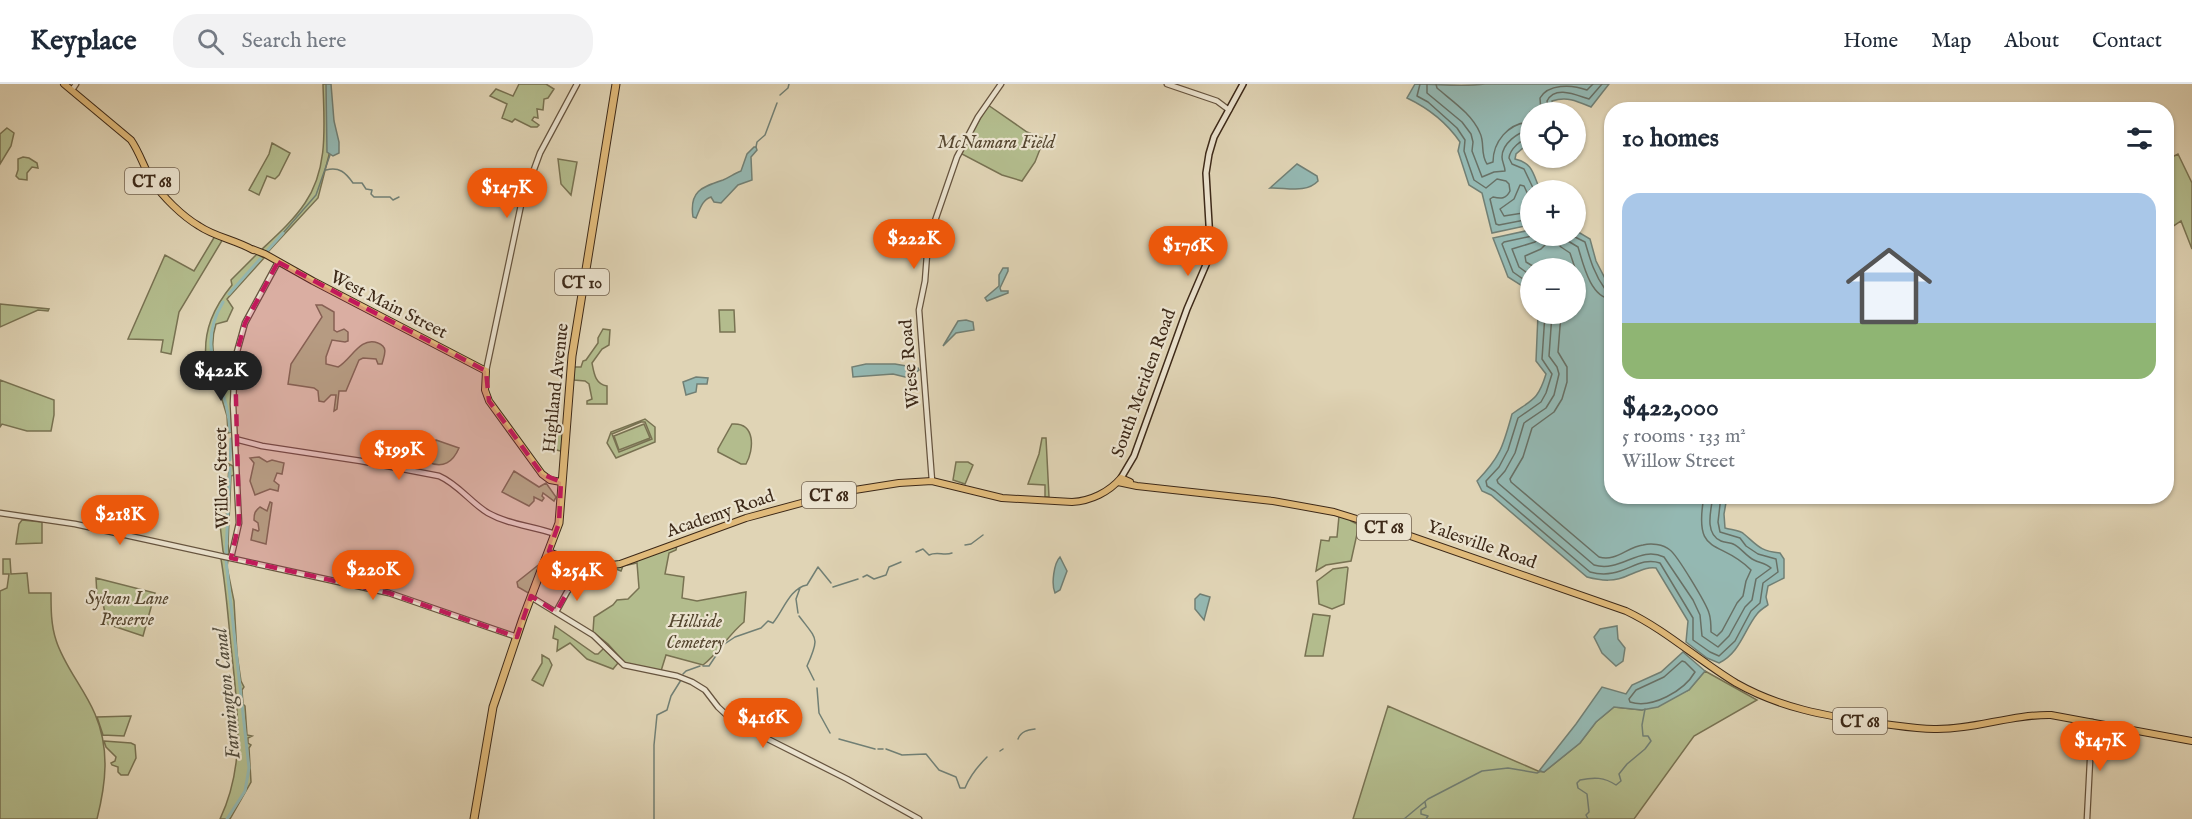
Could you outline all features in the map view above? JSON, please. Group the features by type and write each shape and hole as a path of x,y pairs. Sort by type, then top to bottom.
{"highway":[{"name":"Highland Avenue","path":"561,482 573,343 616,84"},
{"name":"CT 10","path":"474,819 491,715 555,534 559,520 561,482"}],"main road":[{"name":"West Main Street","path":"64,84 74,87 131,140 160,191 199,226 262,253 486,371"},
{"name":"South Meriden Road","path":"1082,501 1098,495 1120,480 1134,456 1187,309 1208,260 1210,242 1206,182 1208,160 1212,142 1243,84"},
{"path":"486,371 485,389 489,401 542,474 550,480 561,482"},
{"name":"Academy Road","path":"549,552 583,566 598,567 624,563 734,522 830,495 899,483 932,480 1005,498 1082,501"},
{"name":"Yalesville Road","path":"1120,480 1139,485 1284,502 1323,509 1367,521 1617,607 1655,626 1725,676 1759,695 1801,711 1921,728 1947,729 2039,715 2092,722"},
{"name":"CT 68","path":"2092,722 2192,741"}],"street":[{"path":"486,371 521,205 540,153 577,84"},
{"name":"Wiese Road","path":"932,480 919,310 925,281 928,241 957,157 978,117 1001,84"},
{"path":"1167,84 1217,101 1228,110"},
{"name":"Willow Street","path":"231,558 239,523 232,404 235,359 245,323 278,262"},
{"path":"235,440 435,475 451,482 498,518 555,534"},
{"path":"0,513 68,523 389,593 517,637"},
{"path":"557,613 583,566"},
{"path":"531,597 593,635 624,665 677,675 692,682 705,690 734,722 842,776 919,819"},
{"path":"2087,819 2092,722"}],"highlighted area":[{"path":"278,262 486,371 489,401 542,474 561,482 559,523 549,551 583,566 556,612 531,596 517,637 389,593 231,558 239,523 235,359 245,323"}],"green space":[{"path":"323,84 329,84 329,155 318,198 266,254 260,251 300,210 313,189 318,175 323,145"},
{"path":"519,84 546,84 554,89 548,98 544,99 543,110 537,109 538,118 534,117 532,120 539,125 537,127 531,127 515,119 512,122 502,118 507,104 490,96 496,89 513,96"},
{"name":"McNamara Field","path":"988,105 1027,132 1044,139 1035,162 1022,181 1002,175 960,153"},
{"path":"7,128 14,133 11,146 0,164 0,134"},
{"path":"272,143 290,153 275,179 267,176 259,195 249,190 269,154"},
{"path":"2178,154 2192,183 2192,249 2181,221 2174,226 2174,156"},
{"path":"23,157 37,163 38,168 32,167 27,173 27,180 16,176 18,159"},
{"path":"558,159 577,162 571,195 561,184"},
{"path":"215,236 223,239 179,312 171,354 161,352 163,340 128,339 165,255 194,271"},
{"path":"257,254 264,258 227,299 233,308 227,321 216,324 214,333 213,353 219,373 232,374 232,432 228,433 227,416 210,360 206,360 206,339 215,310 232,285 231,280"},
{"path":"0,304 49,309 48,311 38,310 0,327"},
{"path":"316,305 322,305 334,312 334,330 337,332 344,329 348,332 348,341 332,340 326,364 338,367 366,343 378,343 385,349 382,364 378,364 376,359 359,360 346,391 339,391 337,409 334,411 336,395 331,395 324,402 319,401 318,391 314,388 288,384 291,364 322,317"},
{"path":"719,310 734,310 735,332 720,332"},
{"path":"603,329 610,330 609,345 602,349 592,363 594,374 600,383 607,386 607,404 587,404 587,401 592,399 589,384 585,381 574,380 573,367 581,367 583,361 598,343"},
{"path":"0,380 54,400 51,431 27,431 2,424 0,427"},
{"path":"645,419 655,427 655,442 616,458 607,443 611,432","holes":["645,422 652,439 619,452 612,434"]},
{"path":"644,424 650,438 619,450 614,436"},
{"path":"732,424 745,427 749,432 751,452 746,464 741,464 718,452"},
{"path":"552,429 563,430 561,451 547,448"},
{"path":"1042,438 1046,438 1049,497 1045,497 1045,485 1028,484"},
{"path":"436,440 459,448 447,463 438,465 428,462"},
{"path":"259,457 267,462 272,460 284,463 282,474 277,473 274,481 279,485 278,491 270,489 255,495 250,481 254,463 250,458"},
{"path":"956,462 968,462 973,465 965,484 953,480"},
{"path":"229,464 233,466 234,475 231,476 228,544 231,554 224,554 220,524 226,523"},
{"path":"514,471 539,487 546,483 556,497 554,501 543,493 542,501 534,497 534,501 529,506 502,492"},
{"path":"270,502 272,503 266,544 251,540 253,529 259,530 258,523 254,520 255,512 260,507 267,511"},
{"path":"1339,516 1351,519 1359,525 1351,561 1326,565 1316,571 1321,540 1329,541 1330,537 1337,537"},
{"path":"22,520 42,522 42,543 16,544 19,524"},
{"name":"Hillside Cemetery","path":"677,545 676,550 669,553 665,574 684,577 682,598 697,601 746,592 744,622 703,665 666,655 661,671 625,663 608,644 593,632 594,617 617,600 628,599 639,588 637,563 623,566 621,571 616,569 617,566"},
{"path":"3,559 10,559 11,574 27,573 29,593 51,593 52,623 56,640 100,727 105,766 103,792 97,819 0,819 0,591 7,588 9,574 3,574"},
{"path":"221,559 228,560 227,567 234,601 237,654 244,687 242,690 247,735 252,736 248,738 248,743 251,745 249,748 251,782 230,819 220,819 234,776 238,734 227,602"},
{"path":"541,563 530,594 518,587 517,582"},
{"path":"1347,567 1344,604 1332,609 1319,604 1317,581 1333,569"},
{"name":"Sylvan Lane Preserve","path":"96,578 155,593 143,636 107,624 103,603 106,597 103,594 97,596"},
{"path":"1313,614 1330,616 1323,656 1305,656"},
{"path":"555,626 595,654 605,647 618,663 613,669 587,659 570,643 557,651 558,640 553,638"},
{"path":"542,655 549,659 552,665 543,686 532,680 542,663"},
{"path":"1705,671 1757,700 1694,736 1634,819 1353,819 1388,706 1544,772 1580,743 1596,722 1614,707 1642,710 1689,690"},
{"path":"131,716 124,736 103,735 97,717"},
{"path":"104,741 135,745 136,758 128,775 121,775 118,767 112,765 116,757 106,747"}],"water":[{"path":"326,84 331,84 334,121 339,142 339,153 333,156 327,152"},
{"path":"1415,84 1609,84 1591,107 1586,105 1586,102 1567,99 1552,102 1520,102 1520,151 1515,159 1520,161 1520,168 1530,168 1536,180 1520,180 1520,227 1492,233 1482,193 1469,185 1458,151 1460,142 1436,117 1407,98"},
{"path":"754,147 757,150 751,157 752,180 738,185 721,203 714,202 711,197 708,198 696,218 693,217 693,201 699,191 741,171 747,154"},
{"path":"1297,164 1317,176 1318,181 1301,189 1270,188"},
{"path":"1520,232 1520,246 1586,246 1586,237 1590,239 1596,261 1604,276 1604,504 1726,504 1725,528 1742,533 1760,547 1780,553 1784,559 1784,578 1768,586 1766,597 1768,605 1752,620 1732,653 1719,663 1707,658 1686,642 1688,621 1656,568 1614,580 1587,577 1491,495 1482,491 1477,481 1500,450 1512,414 1534,398 1546,374 1536,361 1538,324 1586,324 1586,258 1520,258 1520,285 1508,277 1493,238"},
{"path":"1003,268 1008,268 1008,271 1000,288 1001,291 1008,291 1008,293 987,301 985,298 999,286 999,275"},
{"path":"958,321 973,322 974,330 956,333 943,346"},
{"path":"866,364 895,364 919,370 905,377 893,374 853,377 852,367"},
{"path":"696,377 708,378 707,384 697,384 696,392 686,395 683,382"},
{"path":"1060,557 1067,571 1060,590 1055,593 1054,574"},
{"path":"1200,594 1210,597 1204,620 1195,609 1195,599"},
{"path":"1617,626 1618,639 1625,648 1623,661 1616,666 1602,653 1594,637 1600,629"},
{"path":"1683,652 1705,671 1689,690 1658,707 1642,710 1614,707 1596,722 1580,743 1544,772 1539,771 1602,687 1626,694 1632,685 1661,672"}],"waterway":[{"path":"780,95 789,84"},
{"path":"756,147 757,142 765,135 777,103"},
{"path":"283,233 316,195 330,155"},
{"path":"326,170 342,171 353,183 362,183 366,189 372,190 371,194 374,197 390,197 393,200 399,197"},
{"name":"Farmington Canal","path":"267,251 283,233"},
{"name":"Farmington Canal","path":"229,294 260,259"},
{"name":"Farmington Canal","path":"223,302 211,336 214,366 228,413 230,431"},
{"name":"Farmington Canal","path":"230,460 231,439"},
{"name":"Farmington Canal","path":"226,554 230,468"},
{"path":"965,545 971,544 983,535"},
{"path":"916,552 923,549 929,555 952,553"},
{"name":"Farmington Canal","path":"226,560 249,768 245,791 227,819"},
{"path":"863,577 867,575 874,579 886,575 889,567 901,562"},
{"path":"703,666 709,666 723,645 735,637 761,628 768,621 773,623 791,595 807,585 818,567 831,583"},
{"path":"833,587 858,579"},
{"path":"798,613 796,599 800,588"},
{"path":"799,616 815,639 814,649 807,666 814,680"},
{"path":"683,674 700,666"},
{"path":"654,819 654,745 657,715 667,710 671,696 681,680"},
{"path":"817,688 819,713 830,733"},
{"path":"1588,819 1586,815 1589,812 1587,794 1578,788 1577,783 1580,780 1594,778 1607,780 1616,785 1621,781 1619,774 1651,741 1648,736 1643,736 1642,725 1645,709"},
{"path":"1018,739 1027,730 1035,729"},
{"path":"839,739 875,749"},
{"path":"878,749 883,749"},
{"path":"886,749 902,755 926,754 939,770 956,777 960,788 965,788 987,757"},
{"path":"1404,819 1428,799 1482,771 1508,768 1537,773 1541,771"},
{"path":"1425,802 1426,807 1421,810 1421,814 1428,816 1426,819"}]}
